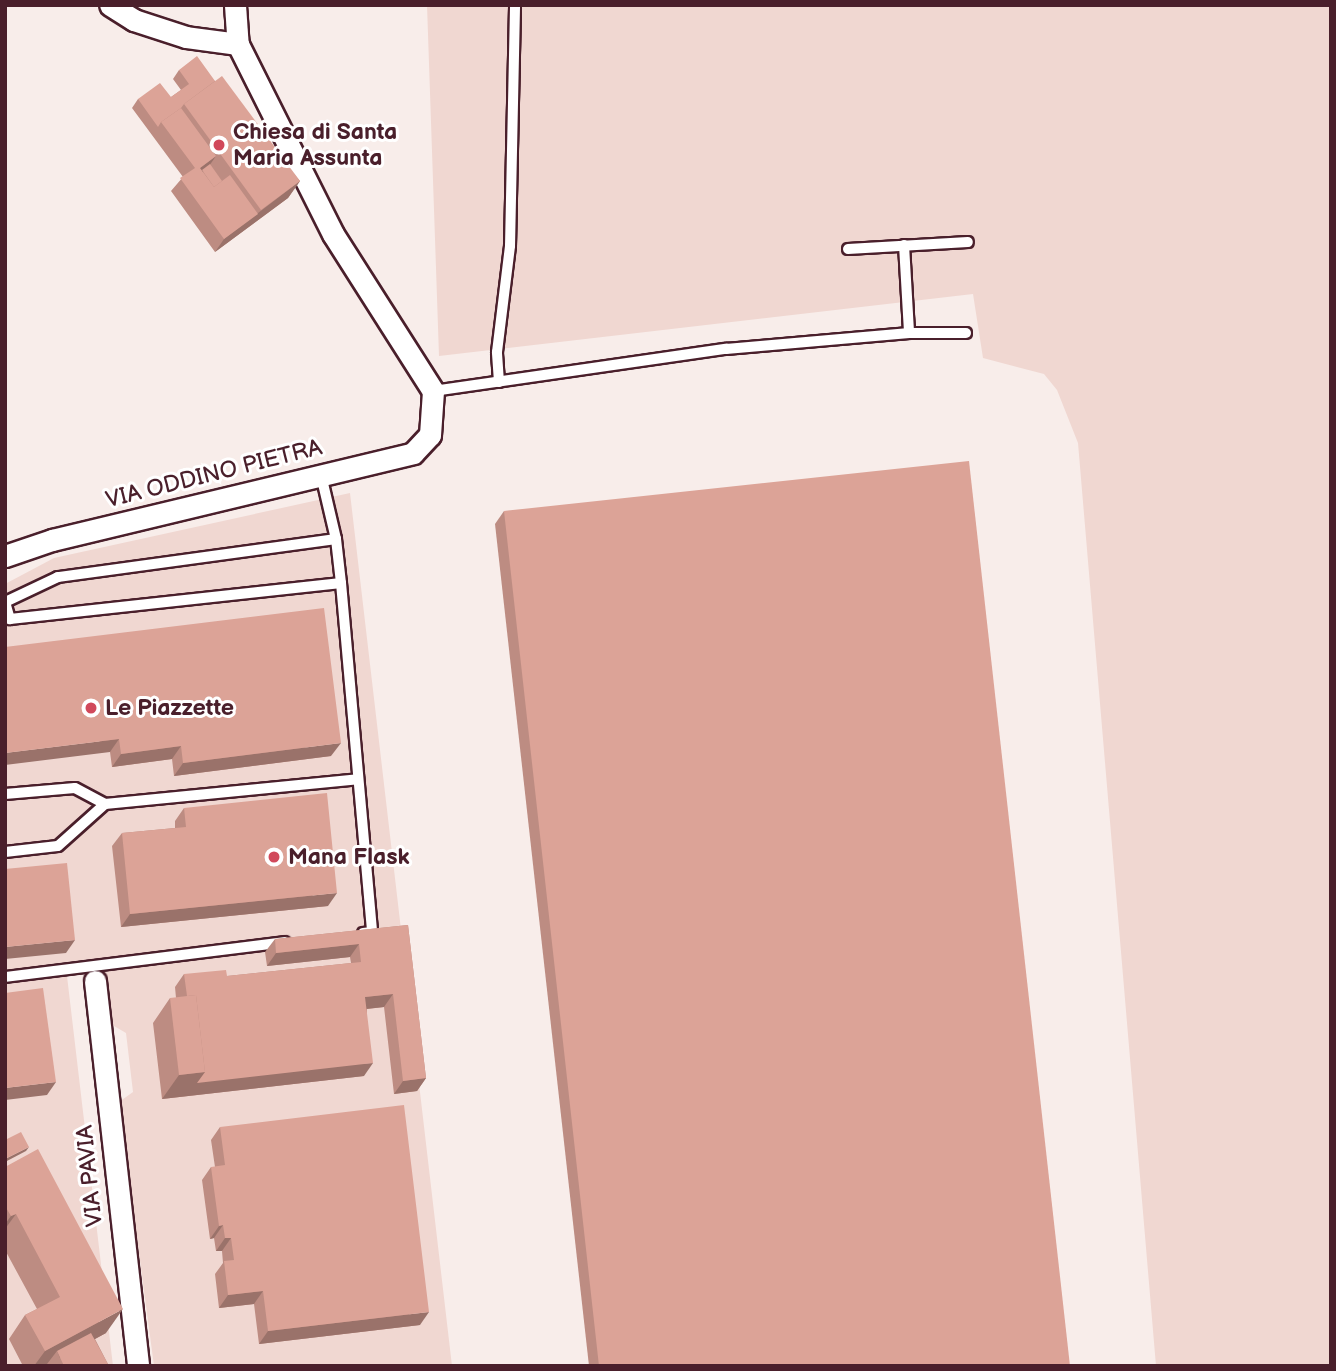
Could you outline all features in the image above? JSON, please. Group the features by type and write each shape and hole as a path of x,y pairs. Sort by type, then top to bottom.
{"street":[{"path":"110,5 134,20 186,37 238,44"},
{"path":"235,5 238,44 333,234 433,391"},
{"name":"VIA ODDINO PIETRA","path":"5,556 52,540 413,453 430,435 433,391"},
{"name":"VIA PAVIA","path":"95,981 138,1366"}],"lane":[{"path":"499,382 497,352 510,246 515,5"},
{"path":"848,249 968,242"},
{"path":"904,246 909,333"},
{"path":"433,391 726,349 909,333 966,333"},
{"path":"321,475 336,539 373,932 346,935"},
{"path":"336,539 58,576 5,602 10,619 341,583"},
{"path":"5,794 75,788 105,804 358,779"},
{"path":"5,852 58,846 105,804"},
{"path":"5,977 293,942"}],"shaded area":[{"path":"427,5 1331,5 1331,1366 1156,1366 1078,443 1057,390 1044,374 983,358 973,294 439,356"},
{"path":"350,493 452,1366 154,1366 119,1102 133,1092 126,1033 109,1023 103,971 67,976 113,1366 5,1366 5,584 54,558"}],"building":[{"path":"197,56 215,81 158,127 138,99 160,83 171,97 189,84 179,70"},
{"path":"222,76 300,181 261,210 184,104"},
{"path":"181,108 216,156 200,168 214,187 230,175 258,214 224,239 180,178 195,168 161,122"},
{"path":"210,164 222,181 214,187 202,170"},
{"path":"969,461 1070,1366 599,1366 504,511"},
{"path":"324,608 341,743 183,763 181,746 121,754 119,739 5,753 5,647"},
{"path":"327,793 337,893 130,914 122,833 186,827 184,808"},
{"path":"67,863 75,940 5,947 5,869"},
{"path":"408,925 426,1078 403,1081 393,994 365,997 373,1063 197,1083 205,1072 196,995 187,996 184,974 226,970 227,976 361,962 359,944 276,953 275,939"},
{"path":"43,988 56,1082 5,1088 5,993"},
{"path":"196,995 205,1072 179,1075 170,998"},
{"path":"404,1105 429,1312 268,1331 263,1291 228,1295 224,1261 234,1260 231,1238 225,1238 223,1225 219,1226 211,1167 225,1165 220,1127"},
{"path":"21,1132 29,1147 5,1159 5,1140"},
{"path":"38,1149 123,1309 45,1351 25,1315 60,1297 16,1214 11,1216 5,1206 5,1167"},
{"path":"91,1333 109,1366 64,1366 57,1351"}],"place":[{"name":"Chiesa di Santa Maria Assunta","path":"219,145"},
{"name":"Le Piazzette","path":"91,708"},
{"name":"Mana Flask","path":"274,857"}]}
